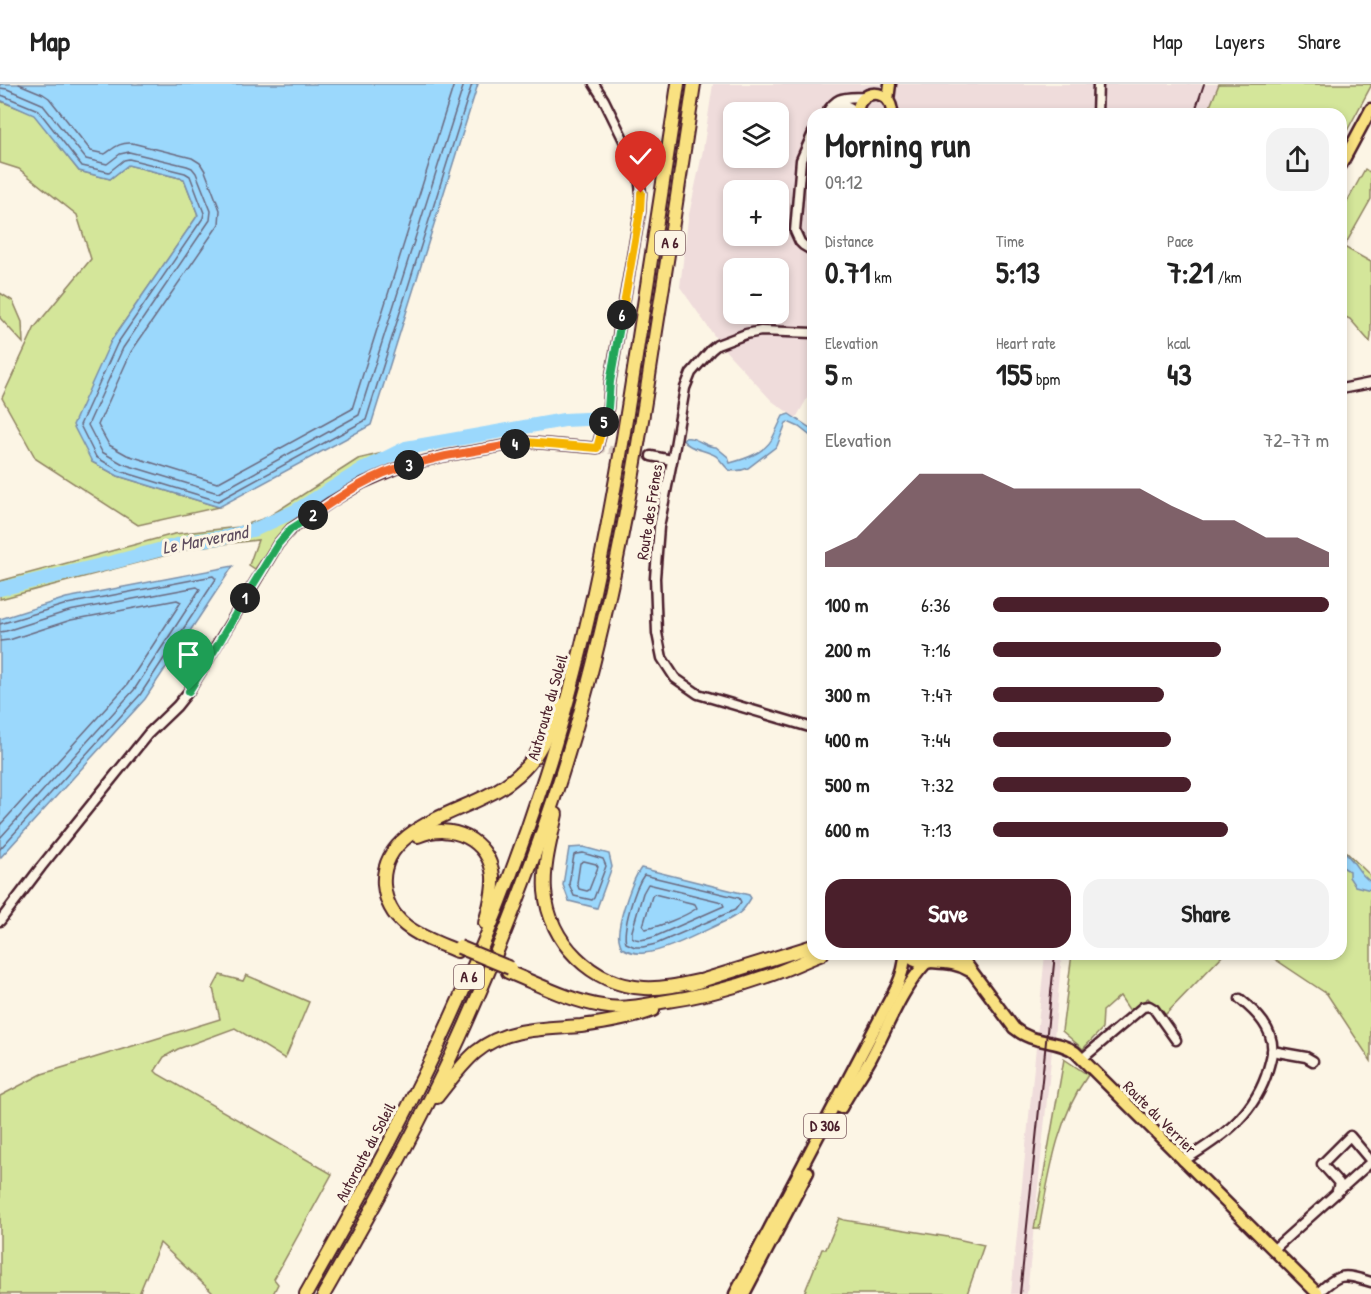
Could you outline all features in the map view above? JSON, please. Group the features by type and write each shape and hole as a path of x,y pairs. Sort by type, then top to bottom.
{"highway":[{"name":"Autoroute du Soleil","path":"306,1294 405,1113 442,1038 476,961 516,860 566,706 583,640 613,501 678,84"},
{"name":"Autoroute du Soleil","path":"324,1294 421,1116 459,1038 506,930 546,822 568,753 598,645 622,535 694,84"},
{"path":"583,640 548,732 539,751 528,766 495,791 426,824 400,842 389,859 385,872 387,900 395,915 410,929 573,998 604,1007 631,1007 740,985 770,976 807,959"},
{"path":"568,753 545,871 546,900 555,928 564,944 593,971 616,982 643,988 698,981"},
{"path":"458,949 411,924 398,911 390,893 391,868 399,852 414,838 426,832 441,830 459,833 478,845 489,861 493,890 476,961"},
{"path":"509,970 593,1000 631,1003 665,995 698,981 807,948"},
{"path":"421,1116 469,1059 501,1037 527,1030 581,1026 624,1018 679,999"}],"main road":[{"path":"858,108 859,104 881,84"},
{"path":"890,84 893,108"},
{"path":"868,96 878,94 892,108"},
{"path":"1347,154 1371,109"},
{"name":"D 306","path":"735,1294 897,986 903,973 905,960"},
{"name":"Route du Verrier","path":"913,960 928,963 953,963 977,976"},
{"path":"928,963 934,960"},
{"name":"Route du Verrier","path":"964,960 1014,1028 1023,1035 1065,1045 1082,1059 1318,1294"},
{"name":"D 306","path":"744,1294 845,1101 869,1062 898,1002 919,970 928,963"}],"street":[{"path":"0,921 148,734 189,691 278,544 291,529 363,483 400,467 446,456 526,442 597,448 608,408 610,382 640,212 641,193 638,169 594,84"},
{"path":"1097,108 1098,84"},
{"path":"830,108 836,100 868,96"},
{"path":"807,146 801,160 795,231 800,242 807,247"},
{"name":"Route des Frênes","path":"807,333 753,332 717,345 691,374 685,388 658,527 655,578 657,633 662,658 675,678 698,694 807,726"},
{"path":"1347,388 1371,384"},
{"path":"651,456 672,460"},
{"path":"1183,1161 1212,1143 1233,1125 1252,1106 1262,1086 1272,1052 1270,1037 1263,1022 1240,999"},
{"path":"1082,1059 1143,1007 1149,1006 1154,1009 1176,1040"},
{"path":"1272,1052 1306,1057 1313,1061"},
{"path":"1273,1250 1371,1161 1350,1136 1322,1164 1338,1183 1337,1191"},
{"path":"1318,1294 1332,1280 1341,1276 1351,1275 1371,1282"}],"shaded area":[{"path":"713,84 1219,84 1209,108 807,108 807,399 796,418 772,401 722,347 680,287 688,219 703,150"},
{"path":"1044,960 1061,960 1054,1037 1037,1035"},
{"path":"1036,1047 1052,1050 1027,1294 1011,1294"}],"green space":[{"path":"1219,84 1371,84 1347,131 1347,108 1209,108"},
{"path":"0,101 34,114 79,171 110,179 128,165 184,179 198,215 111,341 92,462 118,476 219,507 138,525 36,459 2,398 35,327 91,259 77,215 19,169 0,163"},
{"path":"1365,169 1371,173 1371,199 1347,242 1347,202"},
{"path":"1347,249 1371,262 1370,342 1347,318"},
{"path":"0,293 13,301 22,322 23,343 0,318"},
{"path":"387,452 369,476 288,526 278,536 255,569 249,565 258,540 197,547 0,599 0,581 174,534 239,527 268,517 358,459"},
{"path":"1347,853 1371,876 1371,1061 1327,994 1276,960 1347,960"},
{"path":"1071,960 1218,960 1163,1017 1148,998 1130,1011 1120,996 1103,1011 1102,1029 1083,1049 1062,1031"},
{"path":"220,975 243,981 246,975 309,1002 285,1059 235,1028 178,1049 164,1057 155,1071 332,1174 274,1279 278,1284 273,1294 214,1294 160,1243 139,1294 0,1294 0,1096 42,1074 220,1019 213,988"},
{"path":"1064,1059 1088,1075 1077,1092 1061,1130 1050,1169 1039,1229 1034,1229"},
{"path":"839,1218 984,1245 967,1294 804,1294 822,1249 826,1249"}],"water":[{"path":"0,84 478,84 371,425 219,507 118,476 92,462 73,425 111,341 198,215 184,179 128,165 110,179 79,171 34,115 0,100"},
{"path":"789,414 807,426 807,433 799,427 786,423 777,446 748,468 741,470 729,470 716,456 685,443 682,439 691,438 716,447 728,457 730,463 759,452 769,444 783,416"},
{"path":"233,566 145,699 0,858 0,619 66,598"},
{"path":"583,847 609,854 612,867 597,908 569,901 563,885 569,848"},
{"path":"1347,854 1371,882 1371,890 1355,886 1349,877 1347,870"},
{"path":"641,868 749,895 751,898 736,916 686,940 654,951 633,952 622,948 619,932 627,898"}],"waterway":[{"name":"Le Marverand","path":"0,589 192,541 225,537 256,529 297,510 360,471 406,448 564,420 607,418"}],"tunnel":[{"path":"597,448 651,456"}],"railway":[{"path":"1196,108 1204,84"},
{"path":"1020,1294 1054,960"}],"route":[{"path":"189,691 278,544 291,529 331,502 363,483 400,467 446,456 526,442 597,448 608,408 610,382 640,212 641,193"}]}
